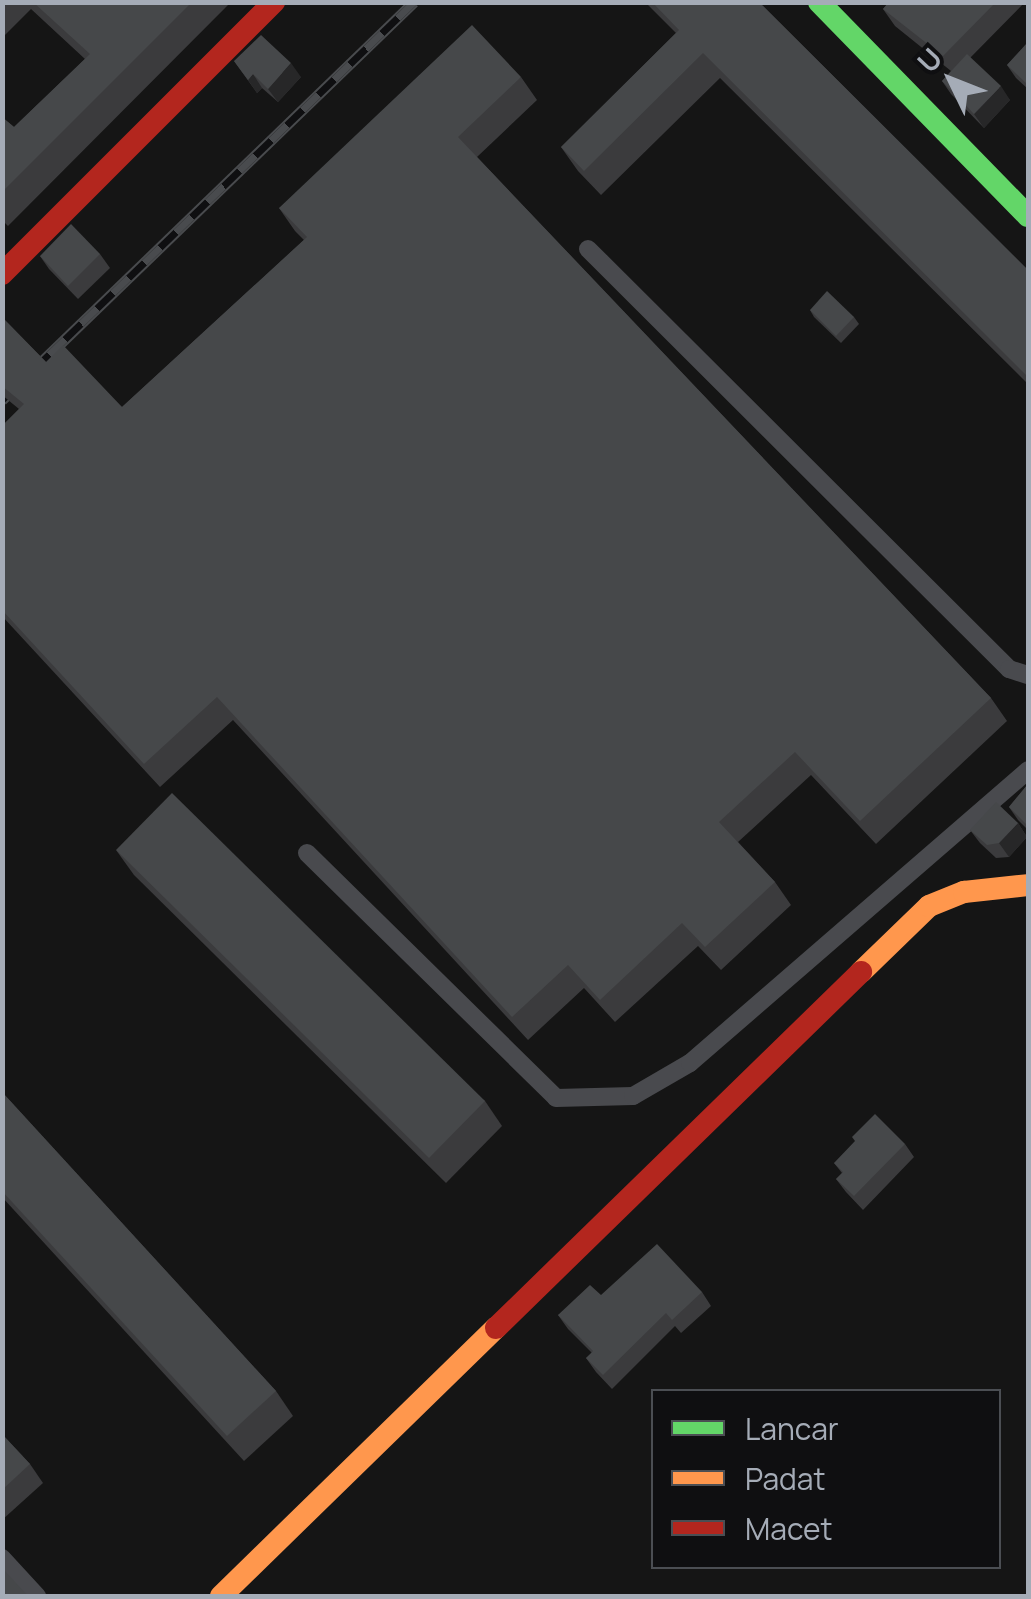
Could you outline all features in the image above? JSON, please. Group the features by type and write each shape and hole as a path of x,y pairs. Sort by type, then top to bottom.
{"street":[{"path":"820,2 1028,216"},
{"path":"2,274 269,4"},
{"path":"221,1596 930,906 964,892 1028,885"}],"lane":[{"path":"588,249 1008,670 1028,675"},
{"path":"307,853 556,1098 633,1096 690,1063 1028,770"},
{"path":"2,1558 37,1596"}],"building":[{"path":"33,2 192,2 2,192 2,117 14,127 90,54"},
{"path":"652,2 759,2 1028,270 1028,377 703,53 584,171 561,147 679,30"},
{"path":"889,2 996,2 943,56 883,9"},
{"path":"472,25 521,77 458,137 991,698 860,821 795,752 719,822 775,882 705,947 682,923 600,1000 568,965 512,1017 217,697 144,764 2,610 2,426 24,404 2,386 2,317 46,362 63,345 122,407 307,237 279,208"},
{"path":"261,35 291,63 268,89 253,74 248,80 234,61"},
{"path":"1028,42 1028,85 1007,65"},
{"path":"967,54 1001,86 974,114 942,81"},
{"path":"71,224 100,254 68,286 40,256"},
{"path":"827,291 854,317 836,336 810,310"},
{"path":"1028,784 1028,826 1009,807"},
{"path":"172,793 485,1101 429,1158 116,850"},
{"path":"996,802 1018,823 999,843 987,845 970,830"},
{"path":"2,1092 276,1391 227,1436 2,1191"},
{"path":"875,1114 905,1144 854,1196 836,1179 843,1172 834,1163"},
{"path":"657,1244 702,1292 672,1320 666,1313 603,1375 586,1358 593,1351 558,1315 590,1285 601,1295"},
{"path":"2,1434 30,1464 2,1490"},
{"path":"2,1568 28,1596 2,1596"}],"railway":[{"path":"2,400 414,2"}],"traffic: fast":[{"path":"819,2 1028,216"}],"traffic: slow":[{"path":"861,972 929,906 964,892 1028,885"},
{"path":"221,1596 496,1328"}],"traffic: jam":[{"path":"2,274 274,2"},
{"path":"496,1328 861,972"}]}
